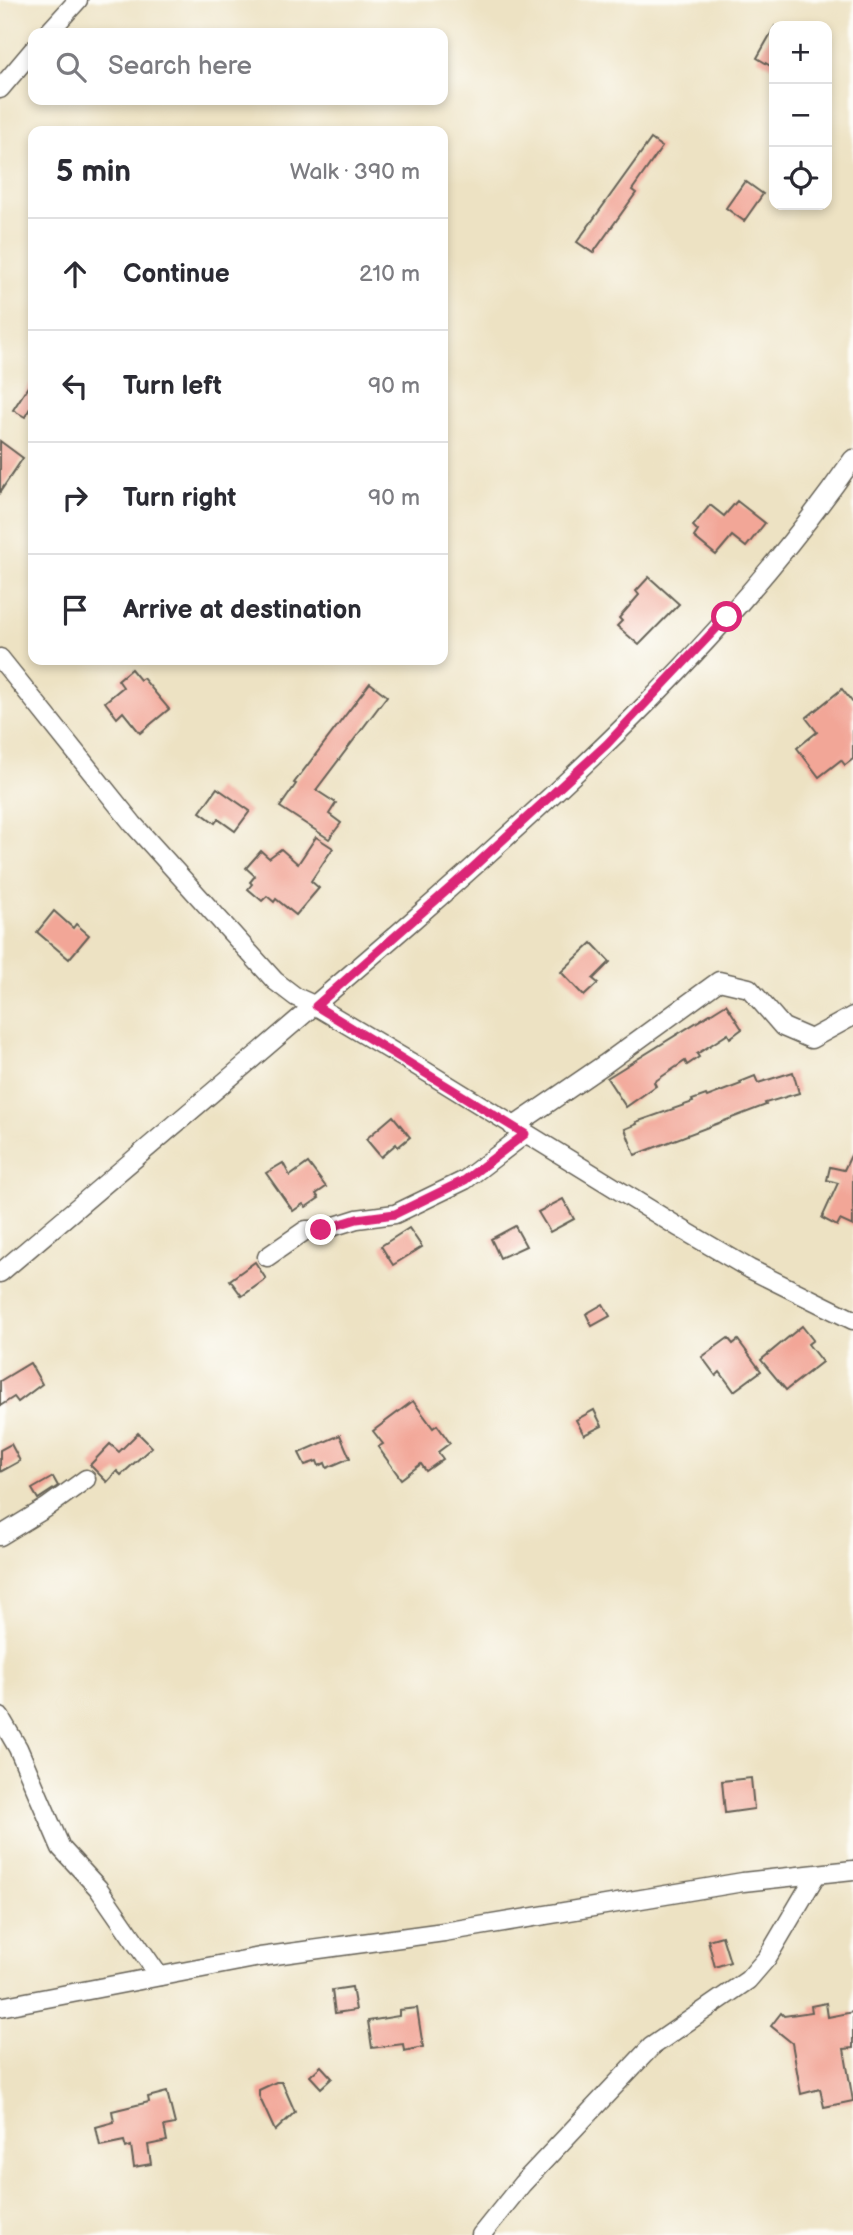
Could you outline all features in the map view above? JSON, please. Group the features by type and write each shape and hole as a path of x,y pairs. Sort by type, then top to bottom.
{"street":[{"path":"53,28 78,0"},
{"path":"0,89 28,56"},
{"path":"0,1273 316,1006 607,744 727,617 818,509 853,459"},
{"path":"0,658 133,824 266,971 296,997 316,1006 750,1269 853,1320"},
{"path":"267,1257 306,1230 321,1230 357,1219 395,1214 465,1180 519,1131 719,981 749,988 783,1027 811,1039 853,1016"},
{"path":"0,1536 86,1479"},
{"path":"0,1717 18,1748 61,1849 97,1888 159,1976"},
{"path":"0,2007 260,1957 444,1932 743,1882 853,1870"},
{"path":"481,2235 522,2184 651,2047 748,1980 767,1958 816,1875"}],"building":[{"path":"769,37 769,65 757,58"},
{"path":"651,139 662,147 632,190 636,193 593,253 577,242"},
{"path":"745,181 763,194 744,221 726,208"},
{"path":"28,387 28,412 25,417 13,410"},
{"path":"0,441 23,458 0,492"},
{"path":"737,501 765,523 746,547 732,536 716,555 694,537 698,531 693,526 710,505 724,516"},
{"path":"649,577 679,604 639,645 617,626 622,621 619,618 639,595 636,591"},
{"path":"131,669 140,680 143,678 169,709 140,733 123,712 117,718 105,702 123,687 118,680"},
{"path":"370,683 387,696 316,790 336,803 329,814 341,823 329,839 280,807 296,784 294,783"},
{"path":"842,689 853,703 853,759 845,765 841,760 819,777 797,748 817,732 806,718"},
{"path":"217,788 250,811 235,831 218,819 215,823 200,812"},
{"path":"316,837 333,848 311,881 319,888 296,915 276,899 274,902 267,896 262,901 248,889 255,876 246,868 261,851 269,858 281,849 298,864"},
{"path":"54,911 73,928 76,924 89,935 69,959 37,932"},
{"path":"592,943 610,962 593,979 598,983 584,996 561,972"},
{"path":"726,1004 742,1029 730,1038 728,1034 697,1054 699,1057 687,1065 685,1061 654,1082 656,1086 626,1107 607,1078"},
{"path":"793,1072 799,1093 765,1103 766,1105 635,1155 625,1129 637,1124 636,1122 741,1084 740,1082 755,1076 758,1083"},
{"path":"393,1116 410,1137 398,1147 396,1144 381,1157 366,1139"},
{"path":"853,1151 853,1226 840,1220 837,1226 822,1218 838,1183 827,1180 830,1167 844,1170"},
{"path":"283,1163 290,1176 308,1163 326,1187 316,1194 319,1198 306,1207 303,1204 293,1211 266,1173"},
{"path":"563,1199 574,1219 550,1232 538,1212"},
{"path":"515,1226 526,1246 500,1258 491,1239"},
{"path":"409,1228 422,1247 393,1265 381,1246"},
{"path":"255,1262 266,1279 242,1296 230,1280"},
{"path":"603,1304 610,1316 592,1326 586,1314"},
{"path":"802,1326 813,1340 808,1344 822,1362 786,1390 761,1360"},
{"path":"728,1338 733,1344 738,1340 761,1371 734,1391 720,1372 716,1376 702,1357"},
{"path":"30,1363 42,1384 18,1402 14,1397 0,1406 0,1381"},
{"path":"413,1401 433,1428 437,1425 450,1443 438,1452 443,1459 426,1471 421,1464 401,1479 378,1447 383,1444 373,1431"},
{"path":"594,1410 602,1426 584,1435 576,1420"},
{"path":"138,1433 152,1447 121,1475 117,1471 107,1482 90,1465 110,1444 119,1452"},
{"path":"340,1435 350,1458 327,1468 325,1463 319,1466 317,1461 305,1465 299,1453"},
{"path":"11,1444 20,1461 0,1472 0,1450"},
{"path":"53,1477 58,1486 38,1499 32,1489"},
{"path":"751,1778 754,1809 725,1813 722,1781"},
{"path":"722,1936 730,1962 715,1967 708,1940"},
{"path":"352,1987 356,2010 335,2013 332,1990"},
{"path":"826,2003 828,2017 853,2012 853,2048 844,2049 853,2101 824,2107 820,2089 801,2094 792,2043 771,2026 781,2013 784,2016 812,2012 811,2006"},
{"path":"417,2008 423,2047 404,2051 403,2044 372,2048 368,2021 399,2016 399,2010"},
{"path":"321,2066 332,2078 321,2088 310,2076"},
{"path":"282,2082 295,2112 275,2131 259,2096 259,2090"},
{"path":"167,2092 175,2124 164,2126 167,2141 148,2145 151,2164 134,2167 131,2146 126,2148 124,2141 100,2146 96,2127 114,2122 112,2111 149,2102 148,2097"}],"route":[{"path":"321,1230 357,1219 395,1214 465,1180 525,1134 316,1006 607,744 727,617"}]}
